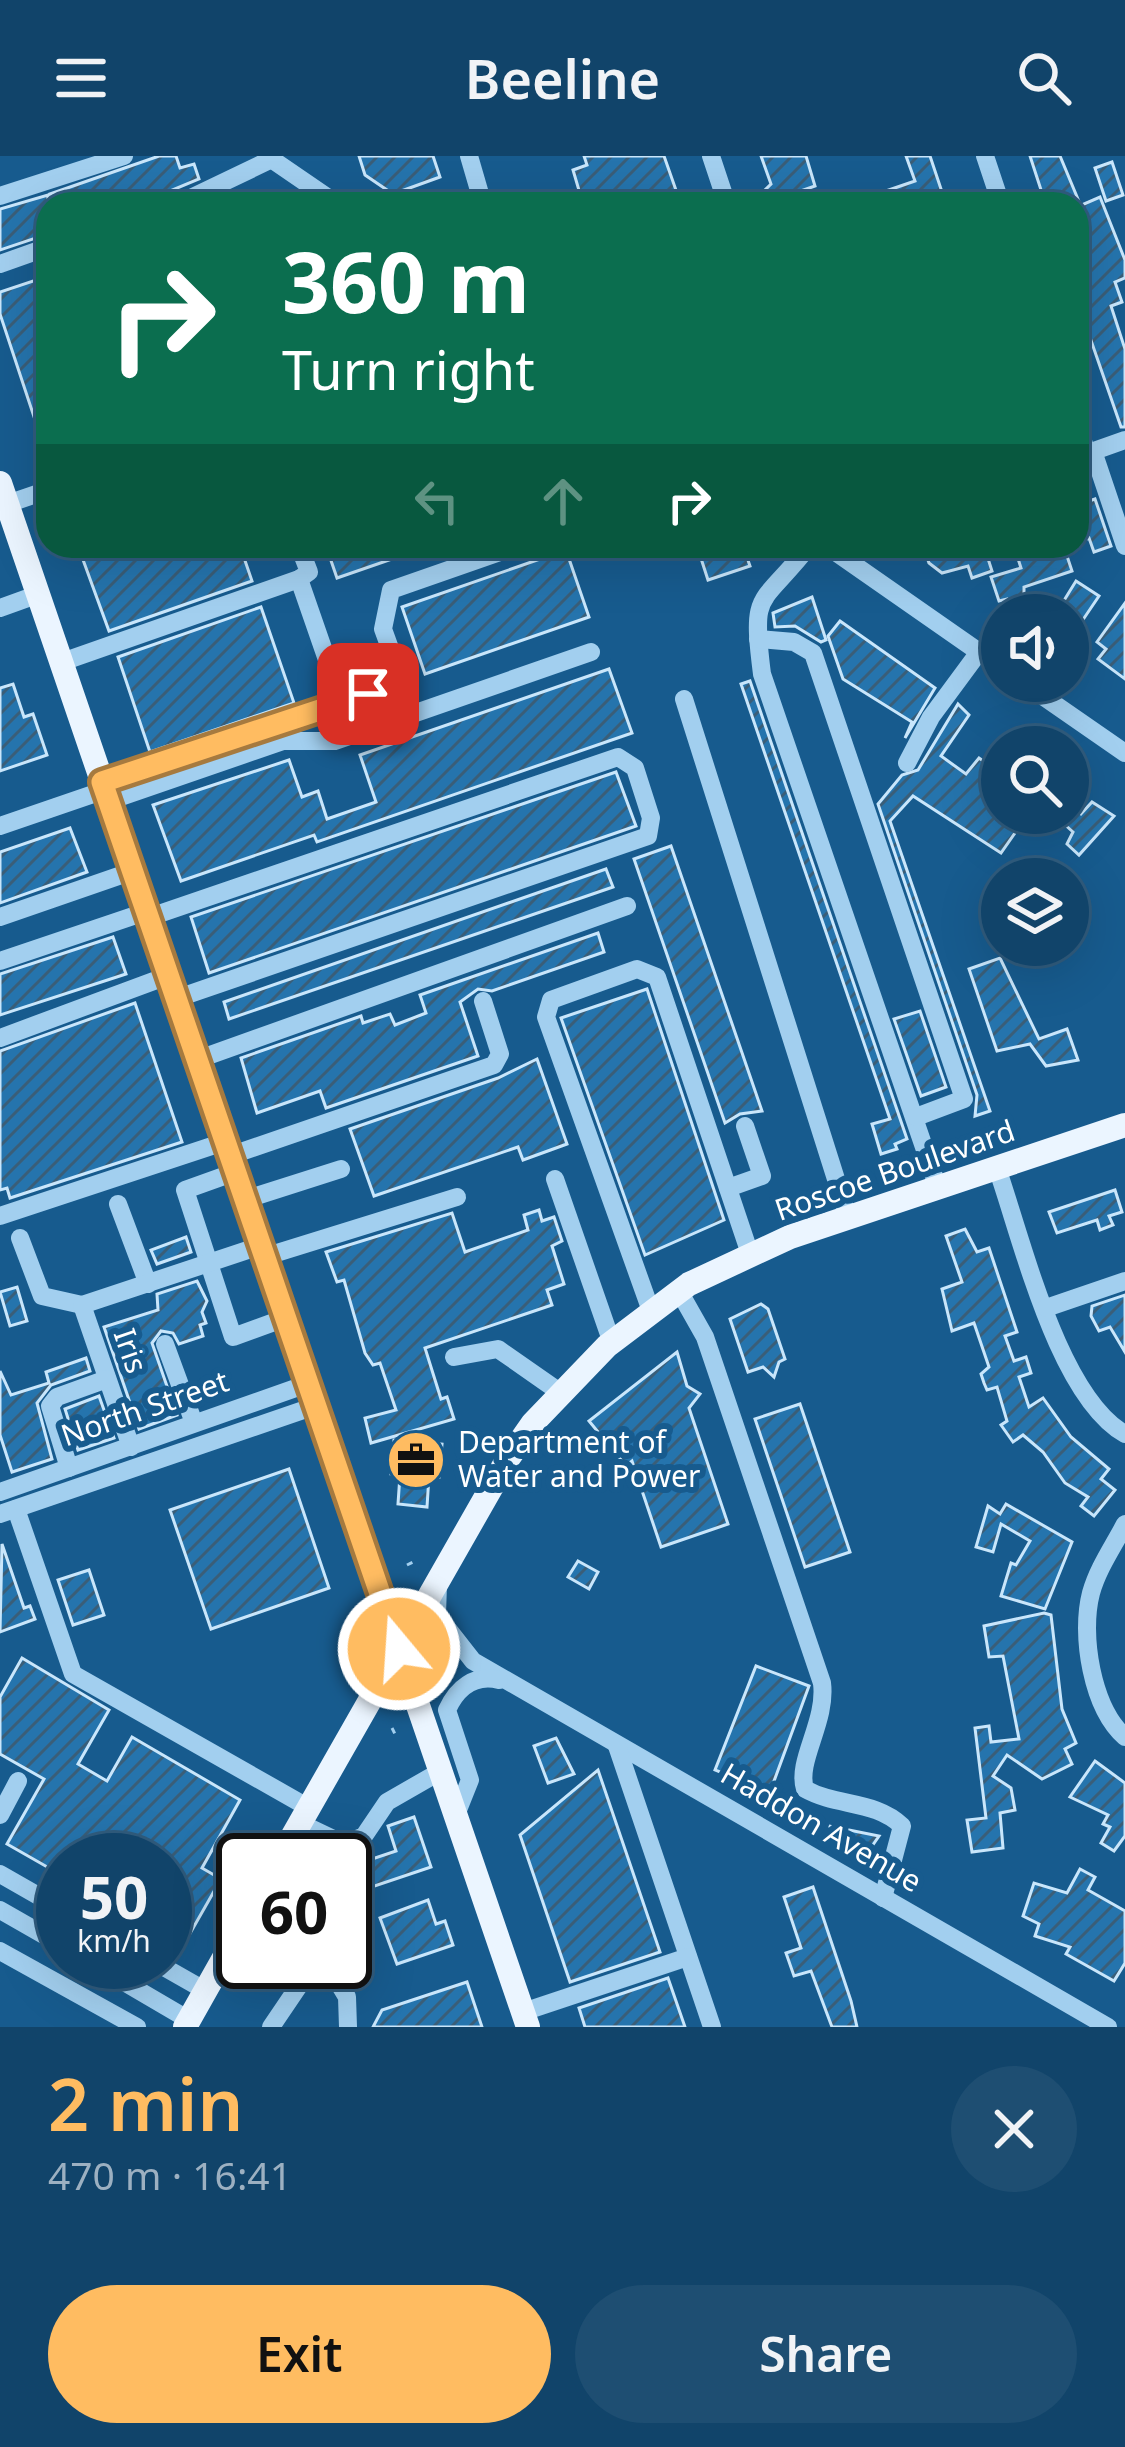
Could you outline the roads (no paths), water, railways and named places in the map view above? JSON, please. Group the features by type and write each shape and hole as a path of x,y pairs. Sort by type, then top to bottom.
{"main road":[{"path":"4,494 526,2020"},
{"name":"Roscoe Boulevard","path":"294,1833 507,1460 561,1393 612,1343 684,1287 750,1254 1125,1125"},
{"path":"187,2024 216,1972"}],"street":[{"path":"0,196 124,156"},
{"path":"469,156 480,192"},
{"path":"710,156 723,192"},
{"path":"985,156 997,192"},
{"path":"202,192 269,158 319,192"},
{"path":"0,264 36,252"},
{"path":"1089,453 1125,440"},
{"path":"1089,461 1125,545"},
{"path":"4,494 36,491"},
{"path":"62,662 298,580 309,572 304,558"},
{"path":"0,826 394,684 400,676 383,629 391,590 483,558"},
{"path":"797,558 759,598 762,674 938,1188"},
{"path":"852,558 979,652 931,717 907,763"},
{"path":"298,580 342,703"},
{"path":"0,608 39,594"},
{"path":"758,639 794,642 813,653 964,1099 916,1117"},
{"path":"106,791 283,742 335,742 591,652"},
{"path":"684,699 848,1217"},
{"path":"1051,702 1125,753"},
{"path":"0,961 618,757 635,768 651,818 648,836 0,1038"},
{"path":"0,917 133,871"},
{"path":"199,1060 627,906"},
{"path":"651,1311 546,1017 551,1000 637,969 657,977 750,1254"},
{"path":"0,1216 232,1156 494,1065 500,1054 483,1001"},
{"path":"728,1188 761,1176 745,1126"},
{"path":"232,1156 185,1190 207,1264 233,1337 288,1317"},
{"path":"997,1168 1046,1308 1081,1386 1109,1426 1125,1434"},
{"path":"247,1199 341,1169"},
{"path":"556,1179 612,1343"},
{"path":"82,1305 207,1264 458,1197"},
{"path":"118,1204 148,1284"},
{"name":"Iris","path":"20,1238 42,1296 82,1305 131,1447"},
{"path":"1046,1308 1125,1281"},
{"path":"684,1287 822,1682 825,1711 801,1776 805,1789 820,1797 886,1811 902,1826 883,1898"},
{"path":"165,1344 194,1423"},
{"path":"454,1357 498,1349 561,1393"},
{"path":"69,1468 50,1406 57,1397 107,1379"},
{"path":"314,1394 8,1512 73,1674 344,1844 364,1836 387,1802 441,1772"},
{"name":"North Street","path":"4,1491 194,1423 314,1394"},
{"path":"0,1468 4,1491"},
{"path":"1125,1524 1099,1570 1088,1608 1096,1685 1106,1716 1125,1737"},
{"name":"Haddon Avenue","path":"439,1574 437,1616 473,1661 1108,2027"},
{"path":"456,1815 470,1780 447,1710 458,1691 475,1680 504,1681"},
{"path":"617,1746 712,2027"},
{"path":"0,1815 18,1780"},
{"path":"0,1874 36,1895"},
{"path":"0,1910 36,1931"},
{"path":"0,1951 137,2027"},
{"path":"526,2020 688,1957"},
{"path":"192,1982 206,1990"},
{"path":"132,1989 187,2024"},
{"path":"271,2027 297,1989"},
{"path":"342,1989 348,2027"}],"place":[{"name":"Department of Water and Power","path":"416,1460"}]}
